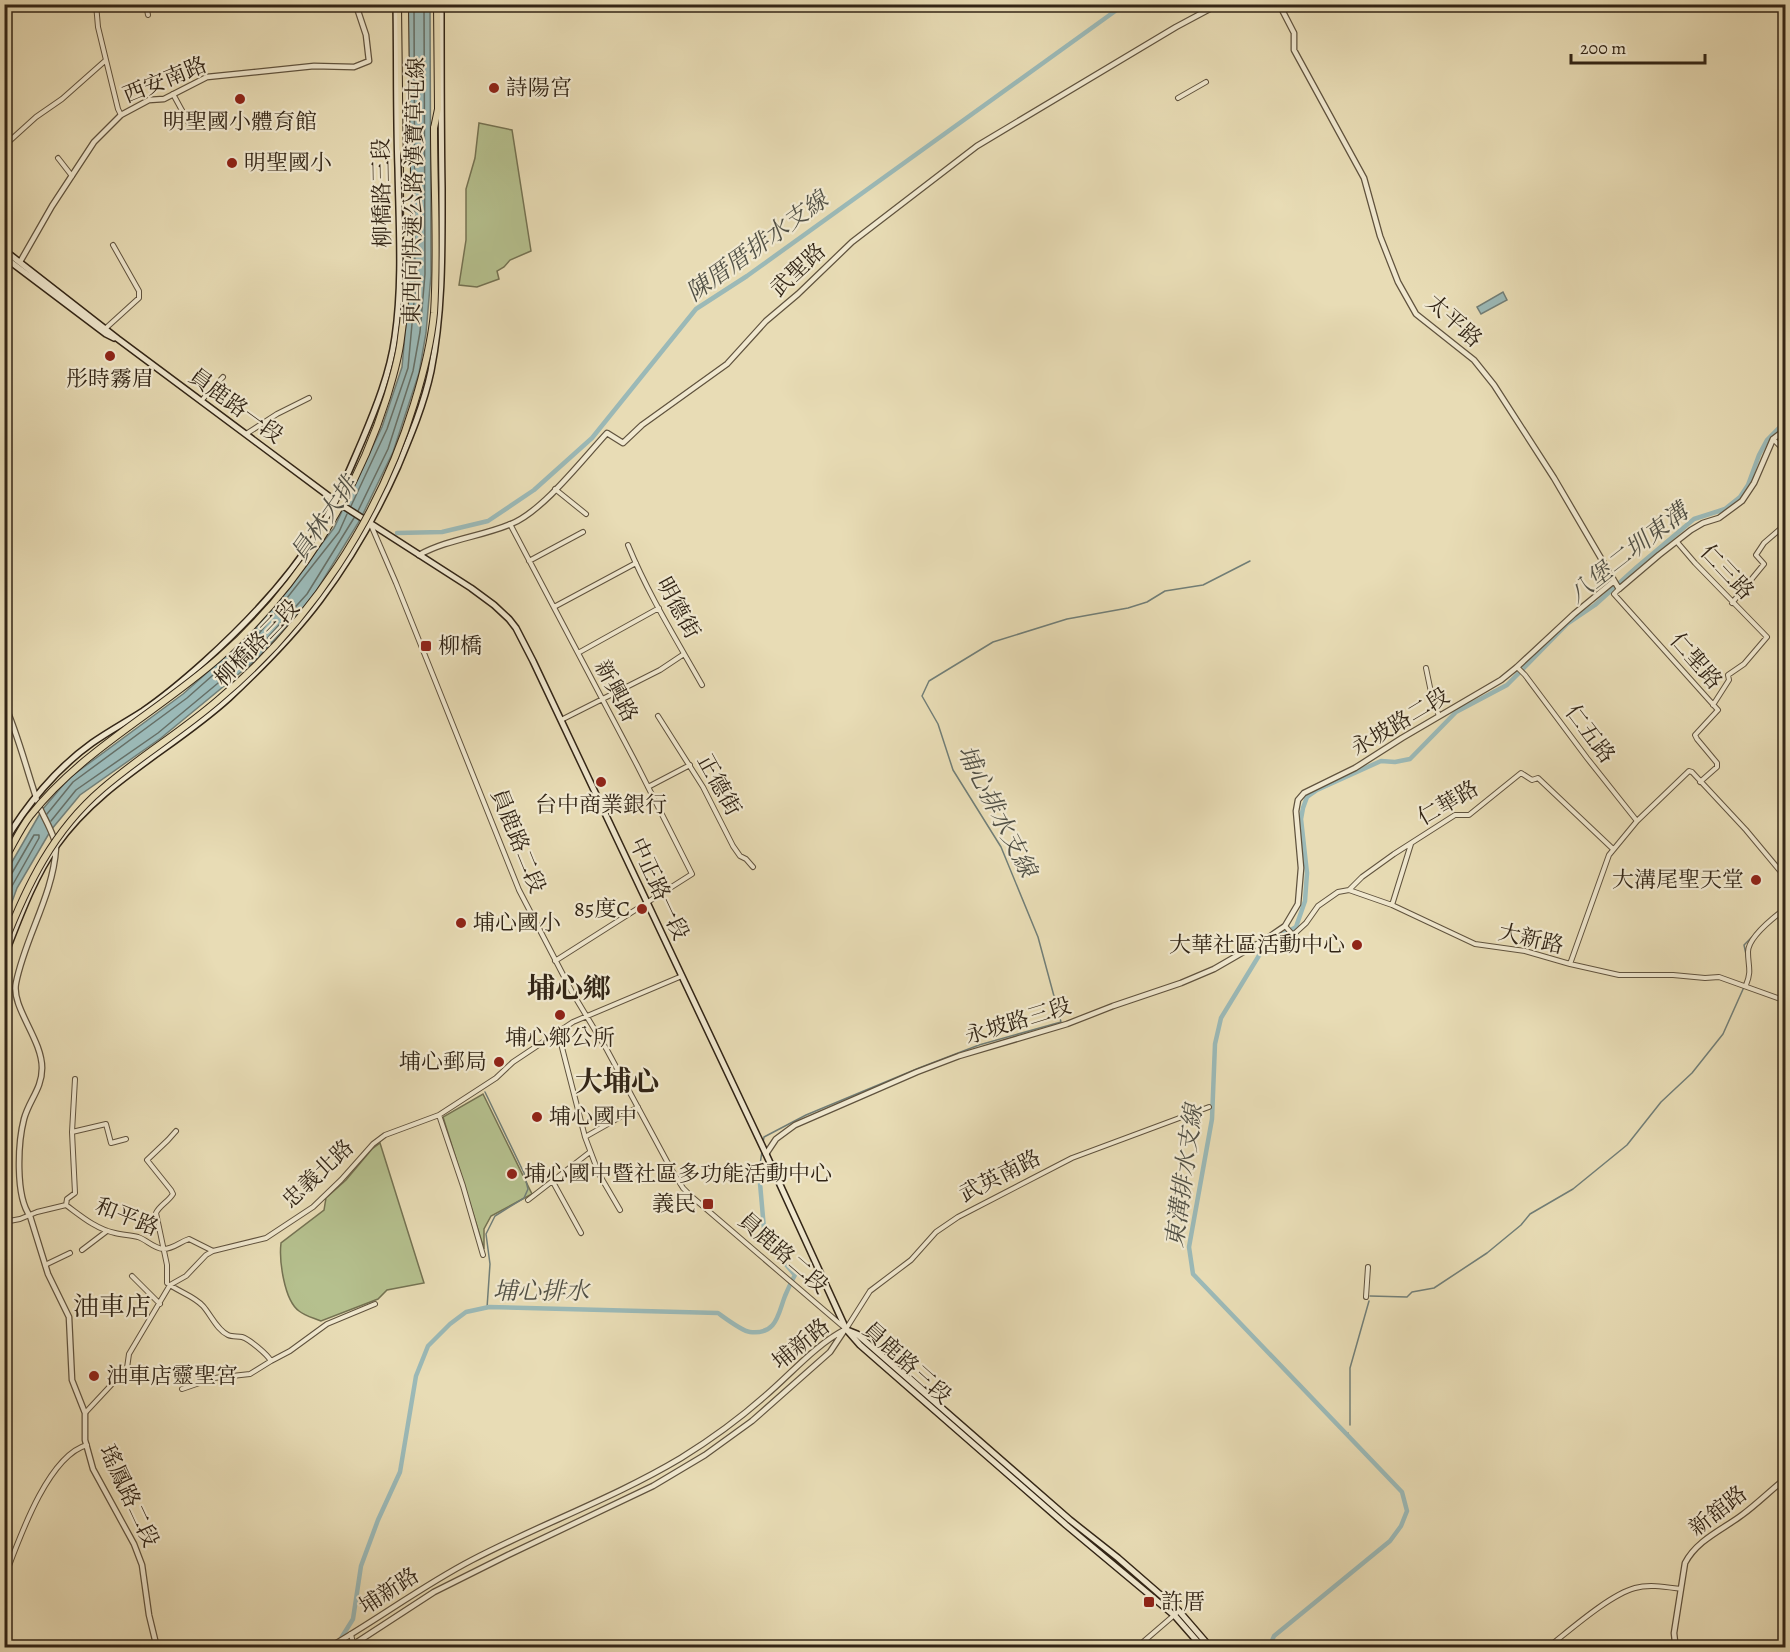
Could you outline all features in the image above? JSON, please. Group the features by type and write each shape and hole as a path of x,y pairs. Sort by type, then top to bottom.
{"highway":[{"path":"398,4 402,146 406,168"},
{"name":"東西向快速公路 漢寶草屯線","path":"4,860 30,817 60,783 97,750 180,691 226,652 278,597 325,534 362,464 397,364 404,314 408,262 405,4"},
{"name":"東西向快速公路 漢寶草屯線","path":"4,944 26,890 45,855 69,823 101,790 200,716 243,679 279,642 315,598 359,532 386,480 407,428 423,376 434,315 434,128 438,109 437,4"}],"main road":[{"name":"柳橋路三段","path":"4,843 36,797 71,761 91,744 177,686 221,646 272,593 320,529 354,460 373,415 395,337 400,261 396,98 398,4"},
{"name":"柳橋路三段","path":"4,957 30,893 56,846 90,807 223,703 283,645 321,600 370,524 414,429 430,373 435,344 442,262 437,4"},
{"name":"員鹿路一段","path":"4,250 118,339 343,506"},
{"name":"員鹿路一段","path":"4,257 106,334 118,339"},
{"name":"中正路一段","path":"343,506 471,588 495,605 509,619 533,661 766,1154 846,1329"},
{"name":"員鹿路三段","path":"846,1329 857,1334 1070,1520 1118,1558 1211,1647"},
{"name":"員鹿路三段","path":"1177,1614 1203,1647"}],"street":[{"path":"96,4 98,27 121,115"},
{"path":"146,4 148,15"},
{"name":"西安南路","path":"20,262 52,206 94,142 121,115 149,100 164,99 207,77 314,66 354,67 369,61 366,35 357,8 367,4"},
{"name":"武聖路","path":"419,555 434,547 510,524 528,515 607,433 623,443 642,425 727,364 766,321 852,242 977,146 1176,27 1219,4"},
{"name":"太平路","path":"1280,4 1294,33 1294,50 1364,178 1380,236 1398,282 1416,314 1474,360 1494,385 1554,478 1619,590"},
{"path":"4,146 36,117 68,95 106,60"},
{"path":"1178,98 1206,82"},
{"path":"173,94 190,127"},
{"path":"58,158 72,177"},
{"path":"106,328 139,298 139,291 113,244"},
{"path":"201,401 223,377"},
{"path":"246,434 277,414 309,398"},
{"path":"1619,590 1691,530 1719,518 1742,501 1754,483 1773,439 1785,429"},
{"path":"1773,439 1785,452"},
{"path":"555,489 586,514"},
{"name":"員鹿路二段","path":"370,524 396,583 519,890 555,961 670,1167 683,1188 846,1329"},
{"name":"新興路","path":"510,524 692,874 647,902"},
{"path":"1732,603 1764,564 1756,555 1764,543 1785,524"},
{"path":"529,561 583,532"},
{"name":"仁三路","path":"1677,542 1767,638 1744,664 1728,675 1729,680 1713,705"},
{"name":"明德街","path":"628,545 659,608 702,685"},
{"path":"554,607 636,563"},
{"name":"永坡路二段","path":"1285,926 1298,904 1300,894 1301,868 1296,811 1299,800 1304,794 1355,768 1502,680 1614,581"},
{"name":"仁聖路","path":"1619,590 1614,594 1718,710 1695,735 1715,760 1717,767 1700,782"},
{"path":"578,653 659,608"},
{"path":"561,720 660,670 685,654"},
{"path":"1426,668 1439,716"},
{"name":"仁五路","path":"1517,668 1525,675 1637,821"},
{"path":"4,703 17,732 36,797 56,846"},
{"name":"正德街","path":"658,716 690,765 733,846 740,856 753,867"},
{"path":"648,787 690,765"},
{"path":"1570,964 1609,855 1637,821 1685,774 1692,772 1733,816 1785,878"},
{"name":"仁華路","path":"1349,890 1362,877 1455,815 1469,815 1521,773 1532,780 1538,778 1613,849"},
{"path":"1392,905 1411,844"},
{"name":"瑤鳳路二段","path":"56,846 46,897 15,985 15,996 37,1044 42,1066 40,1085 24,1117 20,1143 20,1179 24,1208 30,1216 45,1265 69,1317 72,1380 85,1413 87,1445 93,1469 134,1544 142,1564 149,1615 157,1647"},
{"path":"1285,926 1293,935 1306,923 1318,906 1338,892 1349,890"},
{"name":"大新路","path":"1349,890 1392,905 1475,944 1525,951 1620,975 1673,975 1706,978 1719,976 1785,1001"},
{"path":"555,961 647,902"},
{"path":"1746,985 1751,969 1748,951 1751,941 1785,908"},
{"name":"永坡路三段","path":"766,1154 776,1139 795,1125 816,1115 959,1056 1067,1024 1181,983 1247,951 1285,926"},
{"name":"忠義北路","path":"85,1413 127,1368 129,1354 170,1286 186,1276 206,1255 213,1251 266,1238 313,1207 373,1144 385,1135 439,1115 496,1078 513,1062 573,1022 681,976"},
{"path":"558,1032 585,1137 599,1174 620,1210"},
{"path":"66,1205 67,1199 75,1193 72,1132 75,1079"},
{"path":"585,1137 638,1107"},
{"name":"武英南路","path":"846,1329 870,1290 911,1260 936,1232 957,1216 1072,1158 1209,1107"},
{"path":"439,1115 483,1255"},
{"path":"72,1132 106,1124 111,1143 126,1139"},
{"path":"176,1131 147,1160 172,1194 169,1201 156,1213 164,1249 168,1283 181,1293 198,1300 220,1329 229,1336 245,1338 267,1354 271,1361"},
{"path":"528,1200 591,1152"},
{"path":"553,1182 581,1233"},
{"name":"和平路","path":"4,1222 20,1220 37,1212 66,1205 96,1226 141,1238 156,1247 164,1249 176,1247 182,1241 189,1239 213,1251"},
{"path":"82,1250 108,1231"},
{"path":"45,1265 70,1253"},
{"path":"1366,1297 1368,1267"},
{"path":"132,1276 160,1304"},
{"path":"182,1389 214,1378 250,1374 290,1351 327,1324 375,1304"},
{"name":"埔新路","path":"328,1647 454,1570 634,1484 681,1457 743,1414 829,1338 846,1329"},
{"name":"埔新路","path":"348,1647 443,1587 653,1486 705,1455 752,1421 830,1352 846,1329"},
{"path":"4,1579 41,1492 57,1466 78,1447 87,1445"},
{"name":"新舘路","path":"1680,1647 1675,1642 1674,1633 1685,1563 1689,1554 1715,1533 1743,1515 1785,1478"},
{"path":"1547,1647 1611,1599 1634,1588 1650,1586 1681,1589"},
{"path":"1136,1647 1177,1614"},
{"path":"351,1634 354,1645"}],"green space":[{"path":"479,123 512,130 531,251 510,260 497,271 499,279 477,287 459,285 466,240 466,189 475,158"},
{"path":"483,1094 532,1194 491,1216 484,1229 484,1249 443,1117"},
{"path":"380,1143 424,1283 387,1290 378,1299 321,1321 307,1316 294,1306 286,1289 282,1269 281,1243 324,1210 326,1198"}],"water":[{"path":"408,5 430,5 431,275 426,333 419,373 393,452 360,520 312,598 257,659 161,738 80,795 51,830 17,888 5,921 5,874 42,810 69,778 183,694 253,632 334,528 382,427 402,367 409,291"},
{"path":"1503,292 1507,300 1481,314 1477,307"}],"waterway":[{"name":"陳厝厝排水支線","path":"397,533 442,532 488,521 534,490 592,438 696,309 747,276 1127,4"},
{"name":"東溝排水支線","path":"1269,1648 1274,1636 1390,1541 1401,1526 1407,1511 1402,1492 1193,1274 1189,1247 1212,1119 1215,1044 1221,1018 1266,944 1296,927 1305,901 1307,873 1301,819 1307,797 1317,790 1381,761 1395,762 1410,759 1456,712 1507,685 1567,624 1595,605 1694,519 1725,509 1740,497 1748,485 1767,440 1786,421"},
{"name":"埔心排水支線","path":"763,1143 764,1137 806,1115 919,1068 979,1045 1061,1022 1038,937 1001,847 953,770 938,724 922,696 929,681 993,642 1067,619 1128,608 1147,602 1165,591 1203,585 1250,561"},
{"path":"1779,911 1786,905"},
{"path":"1747,959 1744,945 1752,937"},
{"path":"1370,1296 1407,1297 1412,1292 1434,1288 1487,1253 1521,1225 1530,1214 1573,1189 1627,1145 1661,1102 1692,1073 1723,1034 1744,987"},
{"path":"485,1092 524,1173 528,1189 524,1198 495,1216 486,1234 490,1264 487,1308"},
{"name":"埔心排水支線","path":"759,1172 762,1151"},
{"name":"埔心排水","path":"335,1648 353,1619 361,1566 378,1520 400,1472 416,1376 428,1346 466,1312 489,1307 718,1313 747,1331 766,1330 775,1322 795,1275 765,1240 759,1172"},
{"path":"1350,1425 1350,1368 1369,1301"}],"place":[{"name":"詩陽宮","path":"494,88"},
{"name":"明聖國小體育館","path":"240,99"},
{"name":"明聖國小","path":"232,163"},
{"name":"彤時霧眉","path":"110,356"},
{"name":"柳橋","path":"426,646"},
{"name":"台中商業銀行","path":"601,782"},
{"name":"大溝尾聖天堂","path":"1756,880"},
{"name":"85度C","path":"642,909"},
{"name":"埔心國小","path":"461,923"},
{"name":"大華社區活動中心","path":"1357,945"},
{"name":"埔心鄉公所","path":"560,1015"},
{"name":"埔心郵局","path":"499,1062"},
{"name":"埔心國中","path":"537,1117"},
{"name":"埔心國中暨社區多功能活動中心","path":"512,1174"},
{"name":"義民","path":"708,1204"},
{"name":"油車店靈聖宮","path":"94,1376"},
{"name":"許厝","path":"1149,1602"}],"district":[{"name":"埔心鄉","path":"569,989"},
{"name":"大埔心","path":"617,1082"},
{"name":"油車店","path":"112,1306"}],"water label":[{"name":"員林大排","path":"324,519"},
{"name":"八堡二圳東溝","path":"1628,553"}]}
